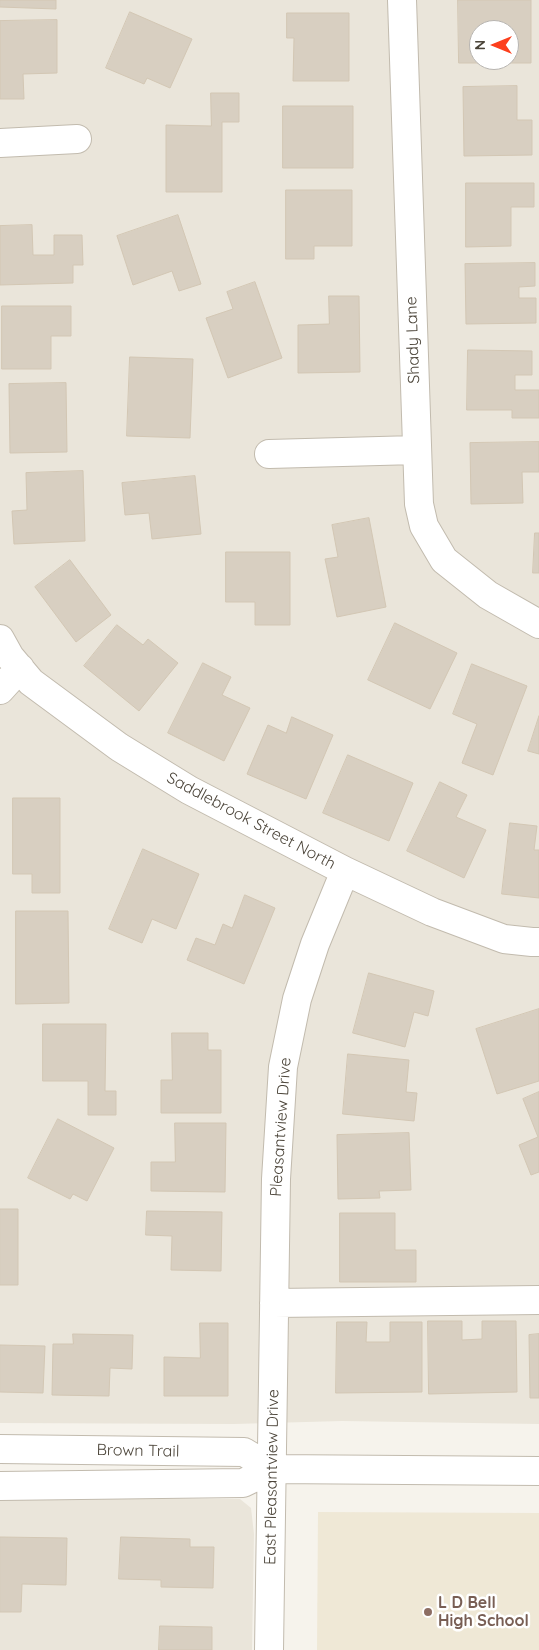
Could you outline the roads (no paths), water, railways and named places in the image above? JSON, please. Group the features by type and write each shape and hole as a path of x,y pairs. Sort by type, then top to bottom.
{"street":[{"name":"Shady Lane","path":"402,0 419,504 424,526 444,560 488,595 539,624"},
{"path":"0,143 77,139"},
{"path":"269,454 416,450"},
{"name":"Saddlebrook Street North","path":"0,639 10,657 31,682 119,747 189,790 345,871 432,912 504,939 539,942"},
{"path":"0,690 20,668"},
{"name":"Pleasantview Drive","path":"274,1303 276,1179 283,1066 297,998 315,944 345,871"},
{"path":"274,1303 539,1300"},
{"name":"East Pleasantview Drive","path":"269,1650 274,1303"},
{"name":"Brown Trail","path":"0,1449 244,1452 272,1469"},
{"name":"Brown Trail","path":"0,1486 243,1483 272,1469 539,1471"}],"place":[{"name":"L D Bell High School","path":"428,1612"}]}
